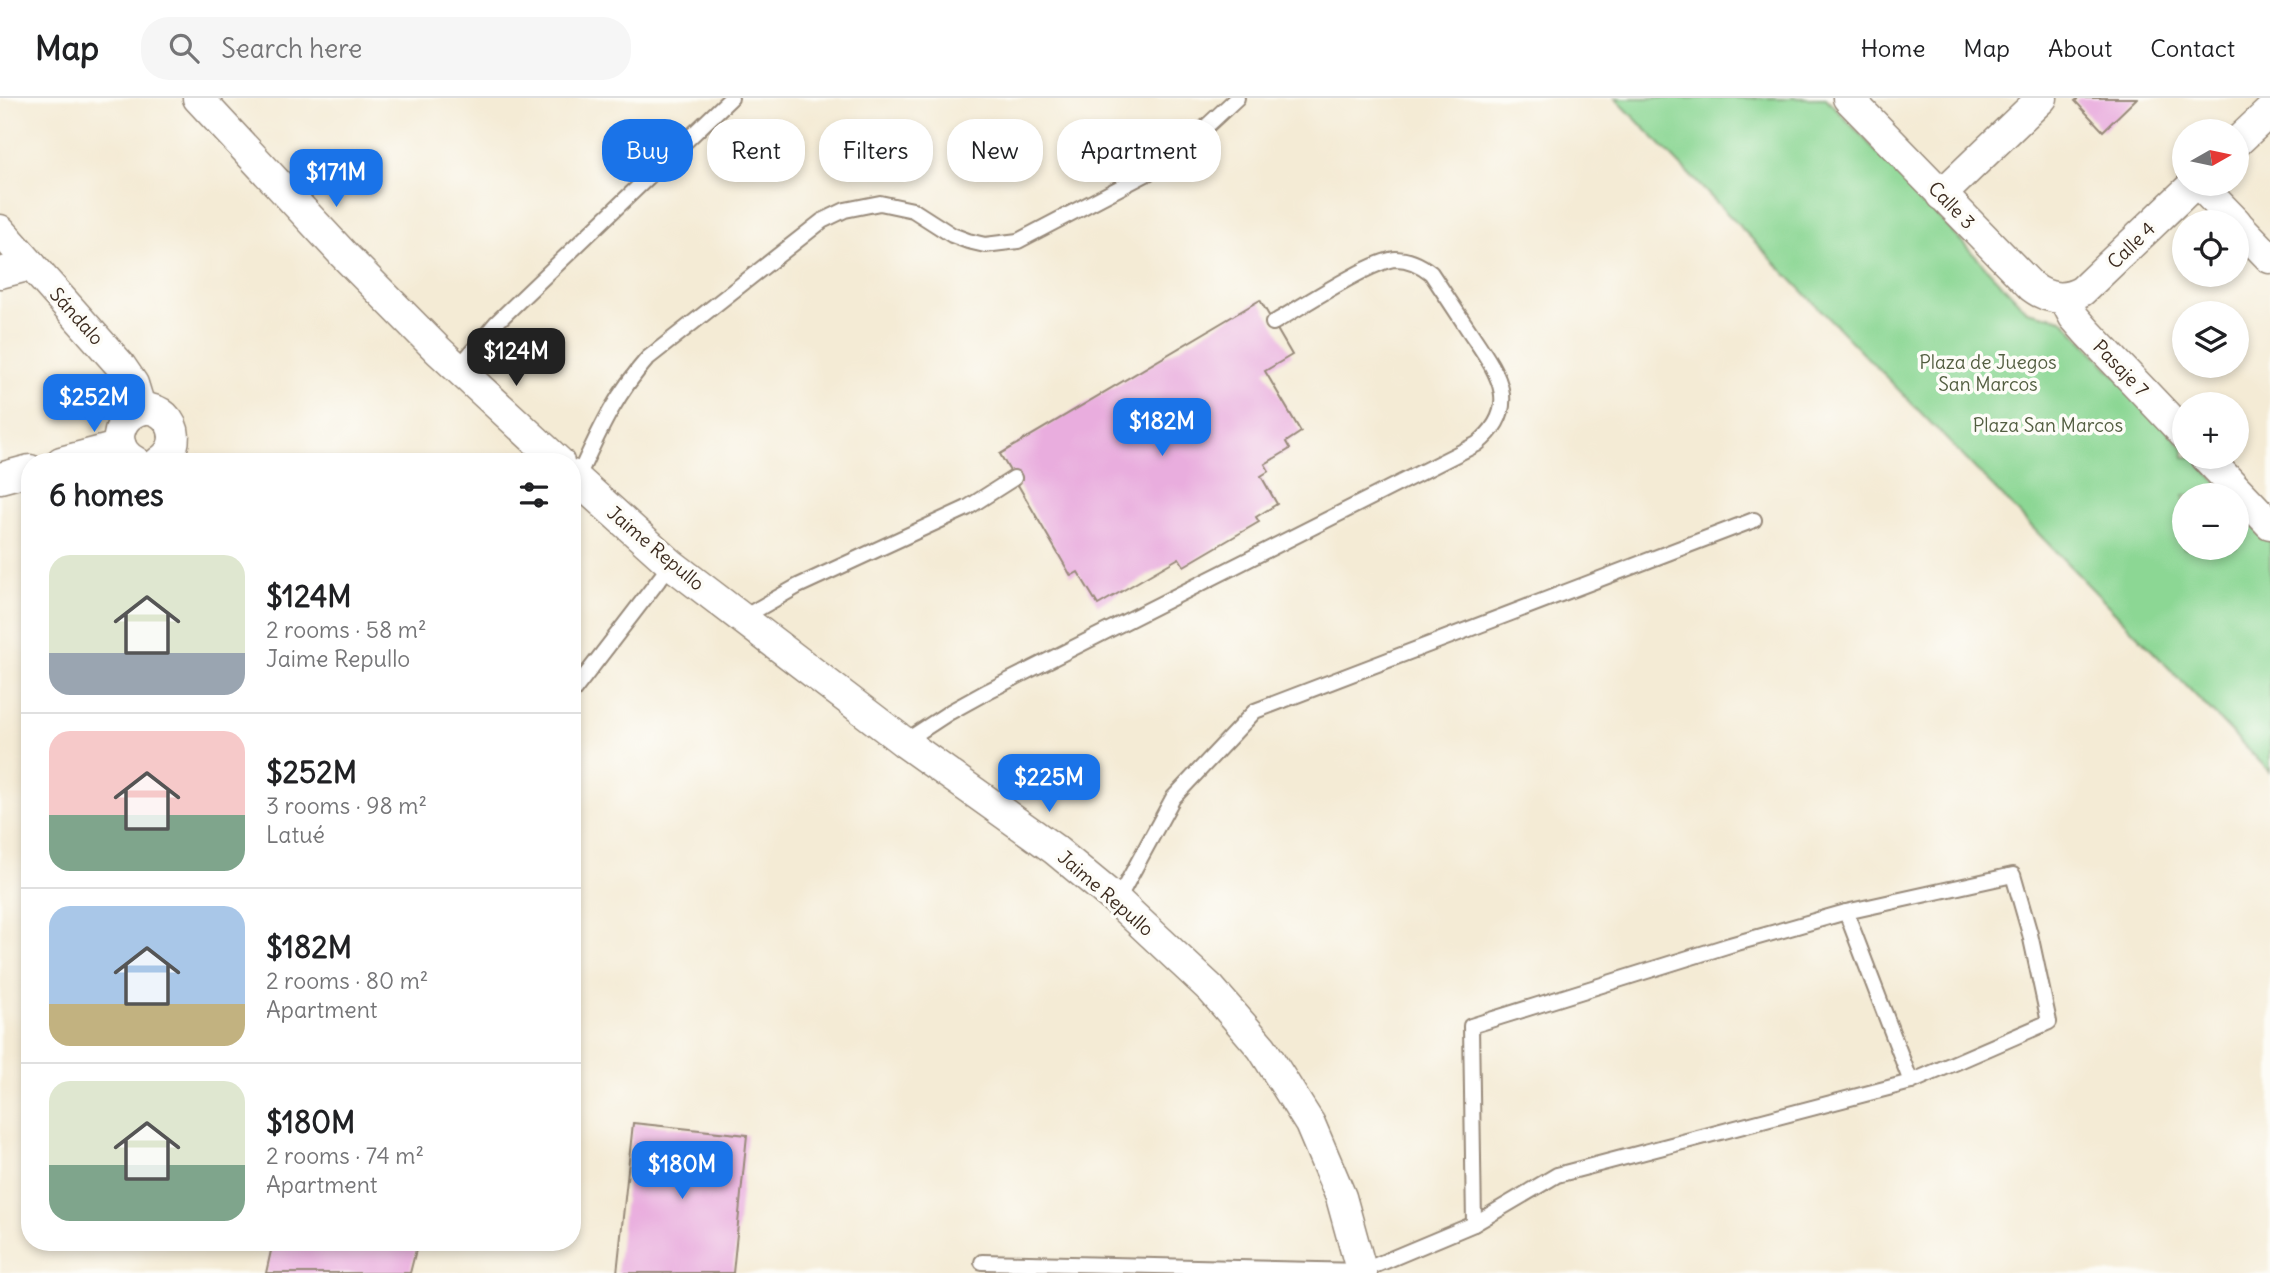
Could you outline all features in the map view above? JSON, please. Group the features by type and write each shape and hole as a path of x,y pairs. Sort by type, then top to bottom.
{"street":[{"name":"Jaime Repullo","path":"198,98 344,255 549,453"},
{"name":"Calle 3","path":"1848,98 2032,287 2041,293 2063,298"},
{"path":"1941,195 2042,98"},
{"path":"2249,131 2270,111"},
{"name":"Calle 4","path":"2063,298 2073,296 2090,285 2182,196"},
{"path":"2211,196 2224,210"},
{"name":"Sándalo","path":"0,230 120,365 132,384 141,410"},
{"path":"2249,236 2270,258"},
{"path":"0,273 31,265"},
{"name":"Pasaje 7","path":"2063,298 2087,332 2172,421"},
{"path":"128,453 121,428 125,420 141,410 150,409 166,417 174,433 168,453"},
{"path":"2217,469 2270,524"},
{"path":"0,478 21,472"},
{"name":"Jaime Repullo","path":"581,483 671,564 904,742 1054,849 1117,901 1210,989 1237,1017 1287,1085 1310,1124 1341,1197 1362,1272"}],"lane":[{"path":"458,368 496,323 731,98"},
{"path":"581,453 628,381 648,358 822,221 845,210 880,203 913,210 952,235 968,241 985,245 1018,241 1167,163 1237,98"},
{"path":"904,742 988,691 1476,444 1485,437 1498,418 1502,404 1498,374 1431,273 1421,265 1408,260 1385,261 1273,323"},
{"path":"742,618 798,586 967,508 1014,478"},
{"path":"1117,901 1173,798 1255,711 1754,520"},
{"path":"581,681 671,564"},
{"path":"982,1262 1362,1272 1474,1224 1556,1175 1910,1082 2049,1022 2030,934 2013,875 1846,912 1730,944 1471,1026 1474,1224"},
{"path":"1846,912 1910,1082"}],"green space":[{"name":"Plaza San Marcos","path":"1615,98 1826,98 2027,311 2062,319 2172,435 2172,469 2204,469 2218,483 2172,483 2172,560 2249,560 2249,516 2270,538 2270,772"}],"building":[{"path":"2079,98 2137,98 2103,131 2075,101"},
{"path":"1260,300 1292,355 1265,371 1301,432 1286,442 1290,449 1265,464 1269,471 1261,476 1277,504 1256,517 1259,522 1184,566 1179,558 1098,605 1078,572 1071,576 1000,454"},
{"path":"633,1123 747,1135 733,1273 617,1273"},
{"path":"271,1251 416,1251 410,1273 266,1273"}],"park label":[{"name":"Plaza de Juegos San Marcos","path":"1988,373"}]}
